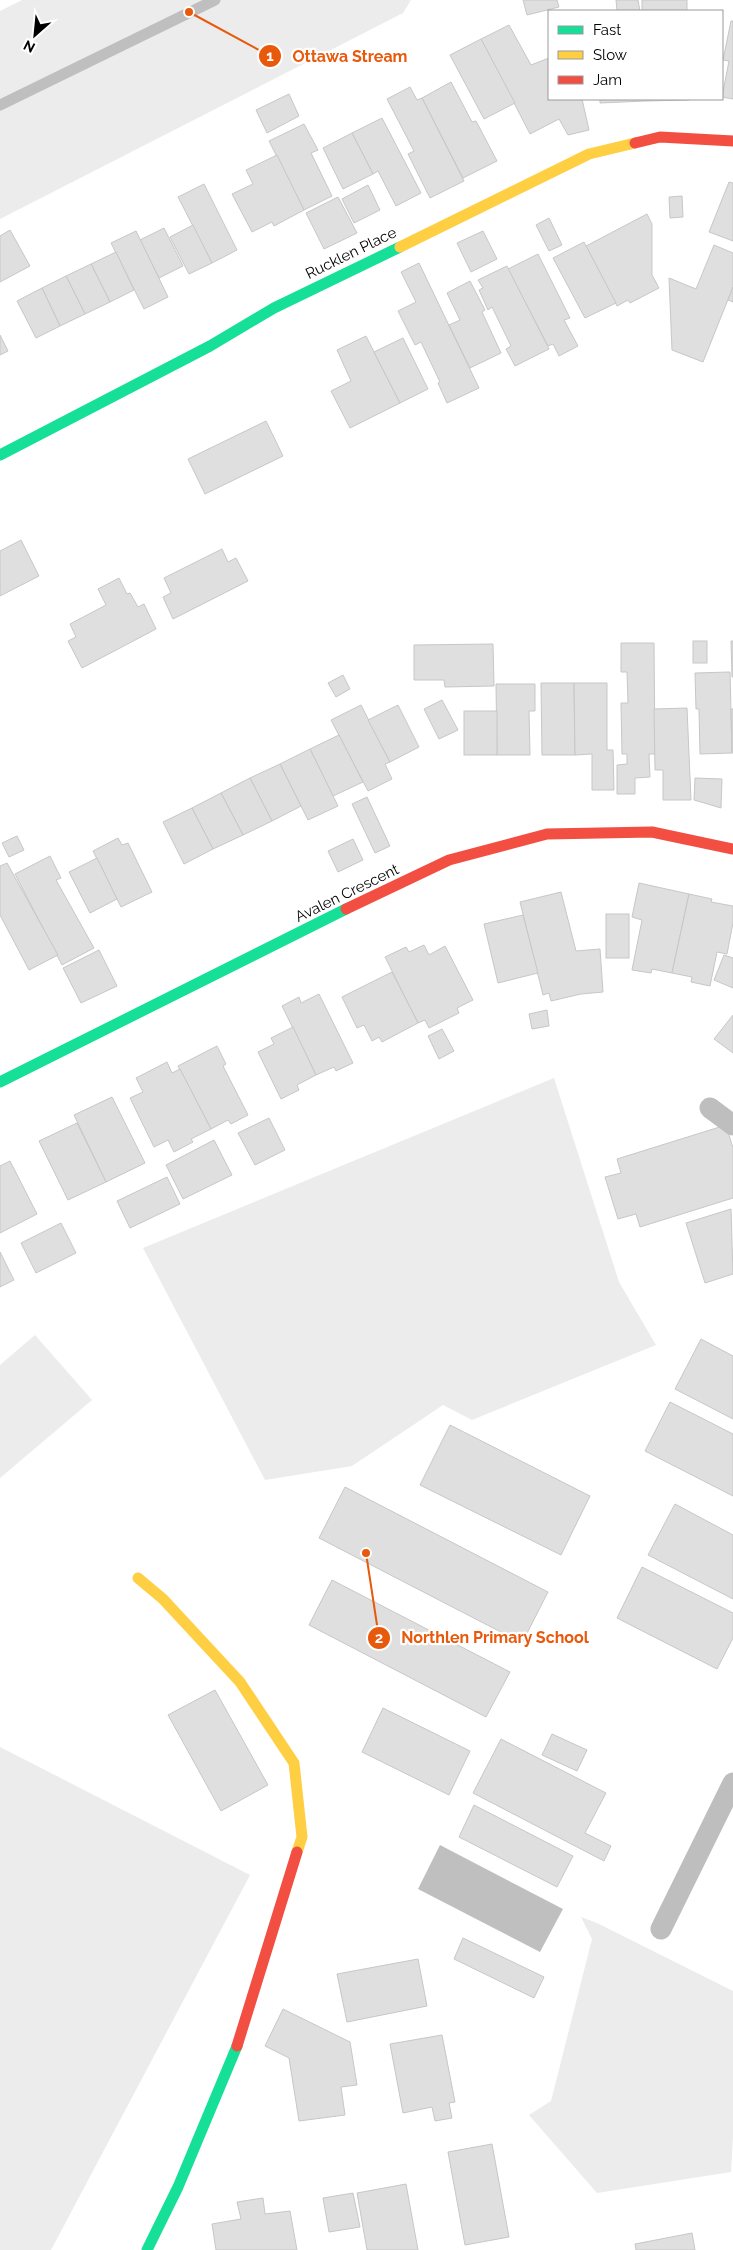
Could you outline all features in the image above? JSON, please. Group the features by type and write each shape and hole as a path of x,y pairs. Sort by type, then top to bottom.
{"street":[{"name":"Rucklen Place","path":"0,455 210,346 274,308 589,154 660,137 733,141"},
{"name":"Avalen Crescent","path":"0,1082 372,896 450,860 547,834 652,832 733,849"},
{"path":"138,1578 163,1599 240,1682 294,1763 302,1837 238,2042 178,2187 147,2250"}],"lane":[{"path":"710,1108 733,1125"},
{"path":"661,1929 733,1782"}],"shaded area":[{"path":"22,0 411,0 403,13 0,219 0,11"},
{"path":"554,1078 619,1282 656,1345 472,1420 443,1405 352,1466 265,1480 143,1248"},
{"path":"35,1335 92,1400 0,1478 0,1365"},
{"path":"0,1747 250,1875 51,2250 0,2250"},
{"path":"440,1845 563,1909 540,1952 418,1889"},
{"path":"581,1917 597,1923 733,1991 733,2136 731,2172 597,2193 529,2115 551,2101 592,1939"}],"building":[{"path":"523,0 557,0 559,7 527,15"},
{"path":"616,0 638,0 640,10 617,10"},
{"path":"642,0 687,0 687,10 642,10"},
{"path":"731,21 733,21 733,99 723,97 729,61 723,60"},
{"path":"509,25 531,65 548,58 548,100 582,100 589,130 568,135 559,119 530,134 481,39"},
{"path":"481,39 515,103 484,119 450,55"},
{"path":"451,82 472,122 476,121 497,161 463,178 422,98"},
{"path":"410,87 417,100 422,98 464,181 430,198 408,154 414,151 387,99"},
{"path":"289,94 299,116 267,133 256,110"},
{"path":"600,100 646,100 646,101 600,103"},
{"path":"646,100 689,100 646,101"},
{"path":"382,118 421,193 396,206 378,171 373,174 352,133"},
{"path":"304,124 318,150 311,153 332,196 304,210 269,141"},
{"path":"352,133 373,174 343,189 323,148"},
{"path":"277,155 304,210 274,226 272,222 252,232 232,194 253,184 246,170"},
{"path":"729,182 733,183 733,241 709,232"},
{"path":"204,184 237,250 212,263 178,197"},
{"path":"368,185 380,210 354,223 342,199"},
{"path":"682,196 683,217 670,218 669,197"},
{"path":"338,197 357,233 324,249 306,213"},
{"path":"647,214 652,224 652,275 659,288 630,303 628,300 617,306 586,246"},
{"path":"549,218 562,245 549,251 536,225"},
{"path":"193,225 212,263 189,274 170,237"},
{"path":"164,228 183,266 159,278 140,240"},
{"path":"10,230 30,266 0,282 0,236"},
{"path":"136,231 168,297 144,309 111,243"},
{"path":"483,231 497,259 471,272 457,243"},
{"path":"584,242 616,303 585,318 553,258"},
{"path":"714,245 733,253 733,287 703,362 672,350 669,278 696,289"},
{"path":"116,252 134,290 110,302 91,264"},
{"path":"538,254 570,318 564,320 578,346 559,356 553,344 548,346 508,269"},
{"path":"419,263 479,388 447,403 438,383 440,382 421,342 415,345 398,311 416,302 401,272"},
{"path":"91,264 110,302 85,314 66,276"},
{"path":"507,266 549,349 515,366 506,349 511,346 492,307 488,310 479,290 483,288 478,280"},
{"path":"66,276 85,314 60,326 42,288"},
{"path":"470,281 485,310 482,312 501,353 470,368 449,325 460,320 447,293"},
{"path":"733,287 733,302 728,300"},
{"path":"42,288 60,326 36,338 17,301"},
{"path":"0,335 8,351 0,355"},
{"path":"366,336 400,403 350,428 331,391 351,381 337,350"},
{"path":"403,338 428,389 400,403 374,352"},
{"path":"266,421 283,456 205,494 188,459"},
{"path":"21,540 39,576 0,596 0,551"},
{"path":"222,549 228,562 236,558 248,581 173,619 163,597 171,593 164,578"},
{"path":"119,578 127,594 130,593 138,607 144,604 156,629 82,668 68,641 76,637 70,624 106,605 98,589"},
{"path":"693,641 707,641 707,663 693,663"},
{"path":"731,641 733,641 733,677 732,677"},
{"path":"621,643 654,643 655,754 649,754 650,777 635,778 635,794 617,794 617,765 627,764 627,754 622,754 621,703 628,703 627,672 621,672"},
{"path":"493,644 494,686 445,687 444,680 414,680 414,645"},
{"path":"730,672 732,753 700,754 699,709 696,709 695,673"},
{"path":"343,675 350,689 336,697 328,683"},
{"path":"541,683 574,683 575,755 542,755"},
{"path":"574,683 607,683 607,750 613,750 614,790 592,790 592,754 575,755"},
{"path":"496,684 535,684 535,711 529,711 530,755 497,755"},
{"path":"442,700 458,730 439,739 424,709"},
{"path":"361,705 390,762 385,764 392,779 368,791 331,720"},
{"path":"398,705 419,747 390,762 368,720"},
{"path":"687,708 691,800 663,800 663,770 655,770 654,709"},
{"path":"731,709 733,709 733,753 732,753"},
{"path":"464,711 497,711 497,755 464,755"},
{"path":"339,735 363,782 333,796 310,749"},
{"path":"310,749 338,806 308,820 280,764"},
{"path":"280,764 301,806 272,821 250,778"},
{"path":"250,778 272,821 243,835 221,793"},
{"path":"695,778 722,779 721,808 694,800"},
{"path":"221,793 243,835 213,849 192,808"},
{"path":"367,797 390,846 375,853 352,804"},
{"path":"192,808 213,849 184,864 163,822"},
{"path":"17,836 24,850 9,857 2,843"},
{"path":"118,838 122,845 128,843 152,892 121,907 93,851"},
{"path":"353,839 363,860 338,872 328,851"},
{"path":"50,856 61,878 56,880 94,948 62,965 15,874"},
{"path":"97,858 117,899 90,913 69,872"},
{"path":"7,863 58,955 29,970 0,915 0,866"},
{"path":"639,883 689,894 672,973 652,969 651,973 632,970 642,920 632,917"},
{"path":"561,892 576,951 600,949 603,992 581,994 551,1001 549,993 543,995 520,902"},
{"path":"689,894 712,899 711,902 733,906 733,923 727,954 717,952 710,986 691,982 692,977 672,973"},
{"path":"606,914 629,914 629,958 606,958"},
{"path":"523,915 538,973 498,983 484,924"},
{"path":"424,945 429,955 445,946 473,1000 457,1008 459,1013 429,1028 425,1020 418,1023 385,957 406,947 409,952"},
{"path":"99,950 117,986 81,1003 63,968"},
{"path":"724,955 733,958 733,988 714,980"},
{"path":"392,972 418,1023 382,1042 379,1037 372,1041 364,1025 357,1028 342,997"},
{"path":"319,994 353,1063 336,1071 334,1067 316,1075 282,1006 299,997 301,1003"},
{"path":"547,1010 549,1026 532,1029 529,1014"},
{"path":"733,1015 733,1053 714,1039"},
{"path":"293,1027 316,1075 297,1085 299,1090 281,1099 258,1052 274,1044 271,1038"},
{"path":"442,1029 454,1051 439,1059 428,1036"},
{"path":"217,1046 226,1064 223,1066 248,1115 231,1124 228,1120 211,1129 178,1066"},
{"path":"167,1062 172,1073 180,1069 211,1129 191,1139 193,1142 174,1152 168,1140 154,1147 130,1098 143,1092 136,1078"},
{"path":"112,1097 145,1163 106,1182 74,1115"},
{"path":"269,1118 285,1150 255,1165 238,1133"},
{"path":"77,1123 106,1182 68,1200 39,1141"},
{"path":"726,1125 733,1148 733,1198 640,1227 636,1214 618,1219 605,1177 621,1173 617,1159"},
{"path":"214,1140 232,1175 183,1199 166,1165"},
{"path":"10,1161 37,1214 0,1233 0,1166"},
{"path":"167,1177 180,1204 130,1228 117,1201"},
{"path":"731,1209 733,1274 705,1283 686,1223"},
{"path":"61,1223 76,1253 36,1273 21,1243"},
{"path":"0,1252 14,1280 0,1287"},
{"path":"701,1339 733,1356 733,1419 675,1389"},
{"path":"670,1402 733,1434 733,1496 645,1451"},
{"path":"450,1425 590,1496 561,1555 420,1485"},
{"path":"345,1487 548,1592 522,1643 319,1538"},
{"path":"675,1504 733,1535 733,1599 648,1555"},
{"path":"642,1567 733,1613 733,1638 717,1669 617,1618"},
{"path":"332,1580 510,1672 486,1717 309,1625"},
{"path":"215,1690 268,1785 221,1811 168,1715"},
{"path":"383,1708 470,1751 449,1795 362,1752"},
{"path":"552,1734 587,1750 577,1771 542,1755"},
{"path":"501,1739 606,1793 585,1833 611,1846 604,1861 473,1793"},
{"path":"474,1805 573,1856 557,1887 459,1837"},
{"path":"463,1938 544,1977 534,1998 454,1959"},
{"path":"418,1959 427,2006 347,2022 337,1974"},
{"path":"283,2009 350,2042 357,2085 341,2087 345,2115 299,2121 289,2058 265,2046"},
{"path":"442,2035 455,2102 449,2103 452,2118 435,2121 432,2107 403,2113 390,2044"},
{"path":"492,2144 509,2237 465,2245 448,2152"},
{"path":"406,2184 418,2250 367,2250 357,2193"},
{"path":"353,2193 360,2227 329,2232 323,2198"},
{"path":"263,2198 265,2214 290,2211 297,2250 216,2250 212,2224 241,2219 237,2202"},
{"path":"692,2233 695,2250 636,2250 635,2244"}],"waterway":[{"path":"0,105 215,0"}],"traffic: fast":[{"path":"0,455 210,346 274,308 400,247"},
{"path":"0,1082 346,909"},
{"path":"147,2250 178,2187 237,2046"}],"traffic: slow":[{"path":"400,247 589,154 635,143"},
{"path":"138,1578 163,1599 240,1682 294,1763 302,1837 297,1852"}],"traffic: jam":[{"path":"635,143 660,137 733,141"},
{"path":"346,909 449,860 547,834 652,832 733,849"},
{"path":"237,2046 297,1852"}],"place":[{"name":"Ottawa Stream","path":"189,12"},
{"name":"Northlen Primary School","path":"366,1553"}]}
